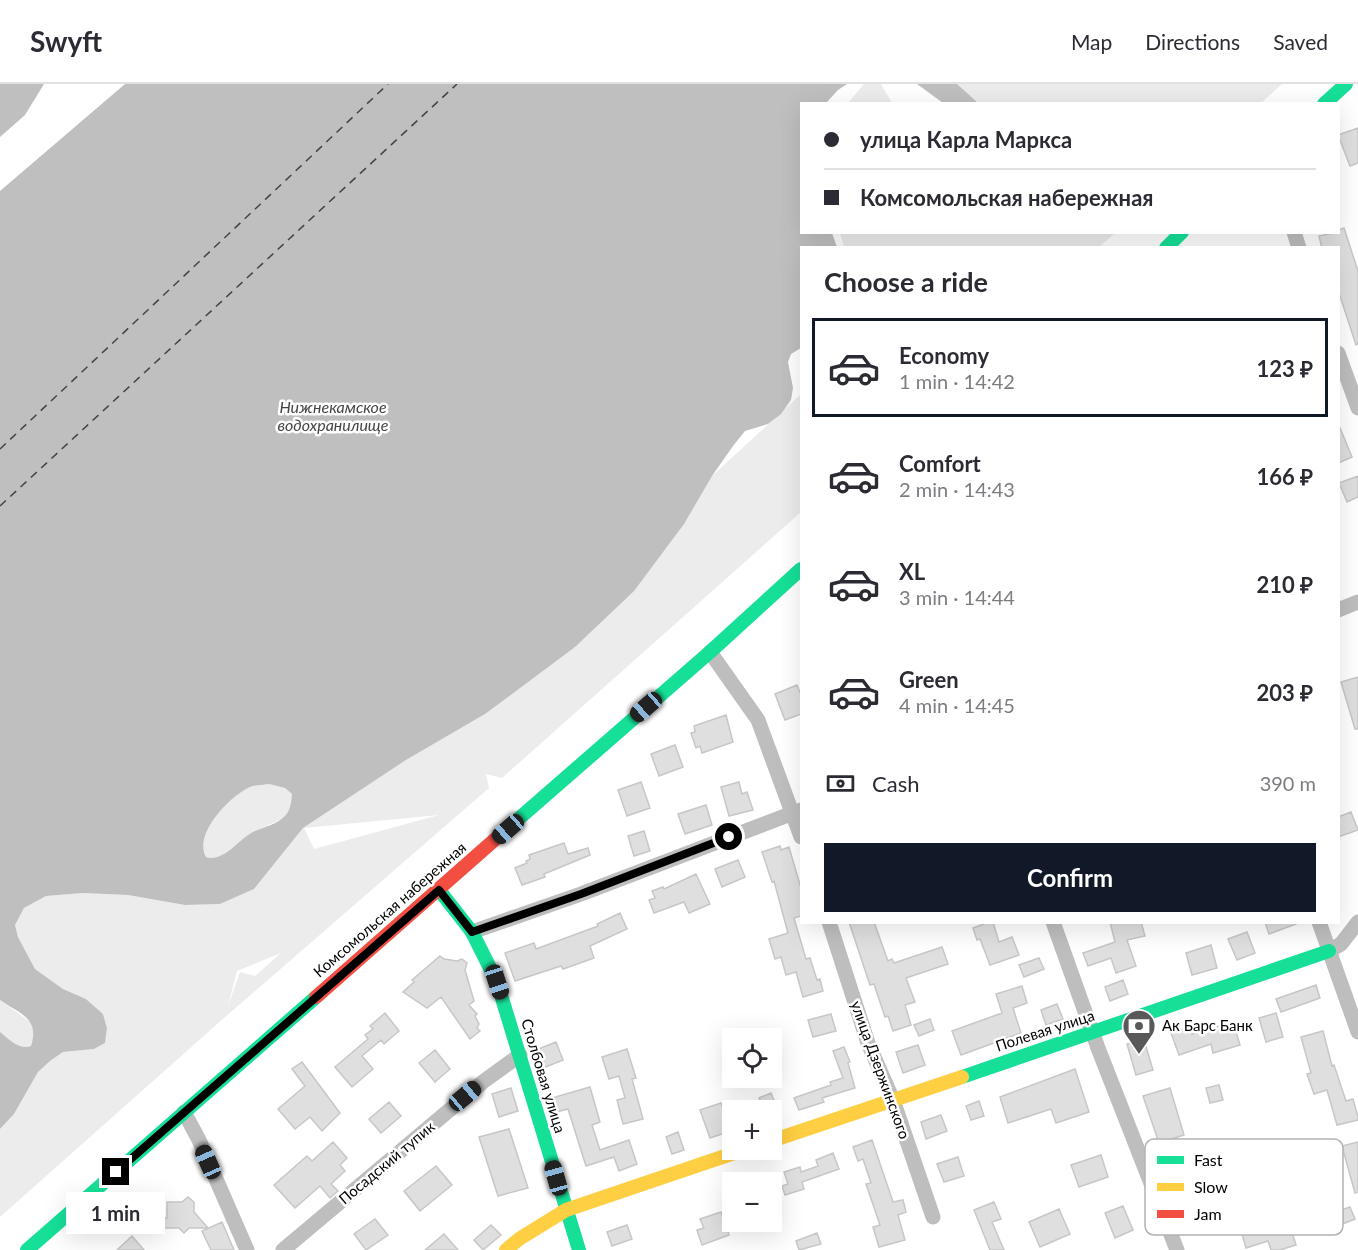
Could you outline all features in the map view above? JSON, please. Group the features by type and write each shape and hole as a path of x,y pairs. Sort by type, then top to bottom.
{"street":[{"path":"1326,102 1346,84"},
{"path":"1168,246 1180,234"},
{"path":"1340,358 1358,408"},
{"name":"Комсомольская набережная","path":"27,1250 710,652 800,570"},
{"path":"1340,609 1358,602"},
{"path":"710,652 758,720 797,811 800,830"},
{"path":"472,932 581,894 797,811"},
{"name":"Столбовая улица","path":"439,890 472,932 497,982 579,1250"},
{"path":"1329,951 1341,944 1358,922"},
{"name":"улица Дзержинского","path":"830,924 868,1043 893,1100 933,1217"},
{"path":"1054,924 1145,1167"},
{"path":"1320,924 1358,1032"},
{"name":"Полевая улица","path":"782,1137 1329,951"},
{"name":"Посадский тупик","path":"283,1250 484,1081 520,1055"},
{"path":"184,1112 199,1140 247,1250"},
{"path":"506,1250 519,1239 566,1210 722,1157"},
{"path":"1171,1235 1177,1250"}],"shaded area":[{"path":"864,84 881,84 891,102 849,102"},
{"path":"952,84 1282,84 1262,102 970,102"},
{"path":"841,234 1114,234 1100,246 844,246"},
{"path":"800,395 800,513 502,778 486,774 489,788 224,1018 0,1217 0,1129 14,1114 38,1072 63,1052 94,1049 105,1043 107,1028 103,1014 86,999 63,989 35,969 18,937 15,925 24,908 46,896 83,893 128,895 185,905 220,904 254,889 303,828 406,760 485,714 712,476","holes":["439,815 314,849 304,828","281,953 255,976 240,972 228,1006 237,971"]},
{"path":"269,784 285,788 292,794 291,808 284,818 253,832 220,857 213,859 206,857 203,848 205,838 209,827 224,807 250,787"},
{"path":"0,1000 33,1024 34,1037 31,1046 22,1047 0,1032"}],"water":[{"path":"0,84 44,84 25,115 0,137"},
{"name":"Нижнекамское водохранилище","path":"125,84 847,84 827,102 800,102 800,234 832,234 837,246 800,246 800,349 791,354 788,362 793,388 791,400 781,414 768,424 745,431 712,476 684,524 634,591 575,647 485,714 406,760 303,828 254,889 220,904 185,905 128,895 83,893 46,896 24,908 15,925 18,937 35,969 63,989 86,999 103,1014 107,1028 105,1043 94,1049 63,1052 38,1072 14,1114 0,1129 0,1032 15,1044 27,1047 31,1046 33,1029 21,1013 0,1000 0,191","holes":["269,784 285,788 292,794 290,808 282,819 249,834 225,853 213,858 206,857 203,848 209,827 233,798 250,787"]},
{"path":"917,84 957,84 977,102 942,102"}],"building":[{"path":"1358,128 1358,163 1350,166 1340,134"},
{"path":"1344,228 1358,271 1358,344 1356,345 1340,296 1340,246 1322,246 1319,236 1340,234 1340,229"},
{"path":"1340,428 1352,457 1340,462"},
{"path":"1358,476 1358,497 1347,502 1340,483"},
{"path":"1358,677 1358,729 1355,729 1341,682"},
{"path":"797,685 800,692 800,714 785,720 775,694"},
{"path":"726,715 733,742 702,753 700,746 696,748 691,733 695,732 694,726"},
{"path":"675,745 683,767 659,776 651,754"},
{"path":"641,782 650,808 627,816 618,790"},
{"path":"739,782 742,794 747,792 753,810 729,816 721,787"},
{"path":"706,805 712,825 685,834 678,814"},
{"path":"1351,812 1358,830 1340,836 1340,816"},
{"path":"644,831 650,851 634,856 628,836"},
{"path":"564,843 568,854 588,848 590,855 544,874 545,877 522,885 515,868 527,863 526,861 530,859 529,855"},
{"path":"780,846 781,850 789,847 800,885 800,916 794,918 806,959 810,958 823,991 803,997 796,972 786,975 781,957 775,959 769,939 788,933 774,881 772,882 762,852"},
{"path":"738,860 745,877 722,887 715,869"},
{"path":"696,874 710,904 689,913 684,902 654,913 649,900 655,898 652,891 663,887 664,889"},
{"path":"620,913 627,929 590,946 594,958 563,969 561,966 515,981 505,953 534,943 536,949 598,926 597,924"},
{"path":"850,924 875,924 888,961 892,959 894,963 942,947 948,964 906,978 915,1002 905,1005 911,1025 893,1031 888,1016 885,1017 874,984 870,985"},
{"path":"984,924 994,924 999,942 1012,937 1019,955 990,965 973,928"},
{"path":"1110,924 1142,924 1145,936 1127,940 1136,966 1116,973 1111,958 1088,966 1083,953 1115,942"},
{"path":"1266,924 1296,924 1269,934"},
{"path":"1247,932 1255,953 1237,960 1228,939"},
{"path":"1211,945 1217,968 1192,975 1186,953"},
{"path":"440,956 457,961 462,959 467,963 465,970 474,1001 469,1005 477,1014 475,1016 479,1024 477,1028 480,1031 470,1039 441,997 427,1008 403,992 414,982 412,980"},
{"path":"1039,958 1044,969 1024,977 1019,965"},
{"path":"1123,980 1128,994 1110,1001 1105,987"},
{"path":"1316,985 1320,998 1281,1012 1276,999"},
{"path":"1022,986 1027,1003 1013,1008 1021,1033 961,1055 952,1031 1002,1013 996,994"},
{"path":"1057,1004 1063,1019 1046,1025 1041,1010"},
{"path":"385,1013 399,1031 384,1044 381,1040 362,1056 373,1069 352,1087 335,1067 368,1039 365,1035 373,1029 370,1026"},
{"path":"1276,1013 1283,1037 1266,1042 1259,1018"},
{"path":"831,1014 836,1031 813,1037 808,1020"},
{"path":"930,1019 934,1030 919,1036 914,1025"},
{"path":"1233,1022 1240,1045 1213,1053 1211,1044 1179,1055 1171,1033 1190,1027 1192,1034"},
{"path":"1323,1031 1332,1066 1334,1065 1346,1101 1353,1099 1358,1120 1337,1125 1327,1090 1314,1094 1307,1074 1311,1073 1301,1037"},
{"path":"1144,1040 1153,1070 1136,1075 1127,1044"},
{"path":"556,1042 563,1060 543,1068 536,1050"},
{"path":"918,1045 925,1065 903,1073 896,1052"},
{"path":"844,1047 850,1062 848,1063 855,1088 822,1098 824,1102 799,1110 794,1098 831,1085 830,1082 843,1078 833,1051"},
{"path":"627,1049 636,1078 632,1079 643,1119 623,1124 617,1100 625,1098 619,1076 609,1079 602,1057"},
{"path":"435,1050 450,1069 435,1082 419,1063"},
{"path":"302,1062 340,1113 322,1131 310,1117 295,1129 278,1109 305,1086 292,1069"},
{"path":"1075,1069 1089,1112 1056,1123 1051,1109 1008,1123 1000,1097"},
{"path":"1219,1085 1223,1100 1210,1103 1206,1088"},
{"path":"590,1087 600,1122 592,1125 600,1150 629,1140 637,1164 619,1171 614,1157 586,1166 568,1109 556,1112 552,1098"},
{"path":"511,1088 518,1111 499,1117 492,1094"},
{"path":"1170,1088 1184,1135 1172,1139 1158,1139 1143,1096"},
{"path":"771,1093 774,1100 760,1100 759,1098"},
{"path":"979,1101 984,1116 971,1120 966,1106"},
{"path":"389,1102 401,1116 381,1133 369,1119"},
{"path":"721,1103 722,1134 710,1138 700,1110"},
{"path":"941,1115 947,1131 926,1139 921,1122"},
{"path":"509,1129 528,1188 498,1196 479,1137"},
{"path":"678,1132 684,1150 672,1154 666,1137"},
{"path":"872,1140 893,1202 903,1200 906,1212 898,1215 905,1240 879,1247 873,1227 880,1225 866,1184 871,1183 863,1159 858,1161 853,1147"},
{"path":"333,1142 347,1158 340,1165 345,1171 331,1184 338,1191 330,1198 320,1186 295,1208 274,1185 307,1156 312,1161"},
{"path":"1358,1142 1358,1192 1355,1193 1343,1150 1343,1146"},
{"path":"833,1153 839,1169 802,1182 804,1189 785,1195 782,1186 788,1184 784,1172 800,1167 801,1172 818,1166 816,1160"},
{"path":"1101,1155 1108,1177 1079,1187 1071,1165"},
{"path":"958,1157 964,1176 944,1182 937,1164"},
{"path":"436,1166 452,1185 420,1211 404,1191"},
{"path":"188,1197 194,1202 194,1212 208,1228 189,1228 184,1233 179,1228 162,1228 162,1218 167,1218 167,1202 182,1202"},
{"path":"994,1202 1001,1219 992,1222 1004,1250 990,1250 974,1210"},
{"path":"1123,1206 1133,1230 1115,1238 1105,1213"},
{"path":"1350,1207 1355,1219 1343,1224 1343,1209"},
{"path":"1059,1209 1070,1234 1040,1247 1029,1222"},
{"path":"721,1212 722,1232 728,1232 729,1235 702,1245 697,1230 704,1228 700,1219"},
{"path":"375,1219 388,1235 366,1250 354,1234"},
{"path":"222,1222 234,1250 211,1250 202,1231"},
{"path":"491,1225 501,1235 483,1250 474,1240"},
{"path":"627,1225 632,1239 612,1246 607,1232"},
{"path":"817,1233 821,1244 799,1250 796,1241"},
{"path":"444,1234 458,1250 425,1250"},
{"path":"1242,1235 1293,1235 1296,1245 1271,1250 1268,1241 1246,1248"},
{"path":"132,1236 144,1250 117,1250"}],"ferry route":[{"path":"0,449 388,84"},
{"path":"0,506 457,84"}],"traffic: fast":[{"path":"1326,102 1346,84"},
{"path":"1168,246 1180,234"},
{"path":"500,835 710,652 800,570"},
{"path":"439,890 472,932 497,982 579,1250"},
{"path":"962,1077 1329,951"},
{"path":"27,1250 316,997"}],"traffic: slow":[{"path":"782,1137 962,1077"},
{"path":"506,1250 519,1239 566,1210 722,1157"}],"traffic: jam":[{"path":"316,997 500,835"}],"place":[{"name":"Ак Барс Банк","path":"1139,1055"}],"route":[{"path":"116,1172 439,890 472,932 581,894 729,837"}]}
